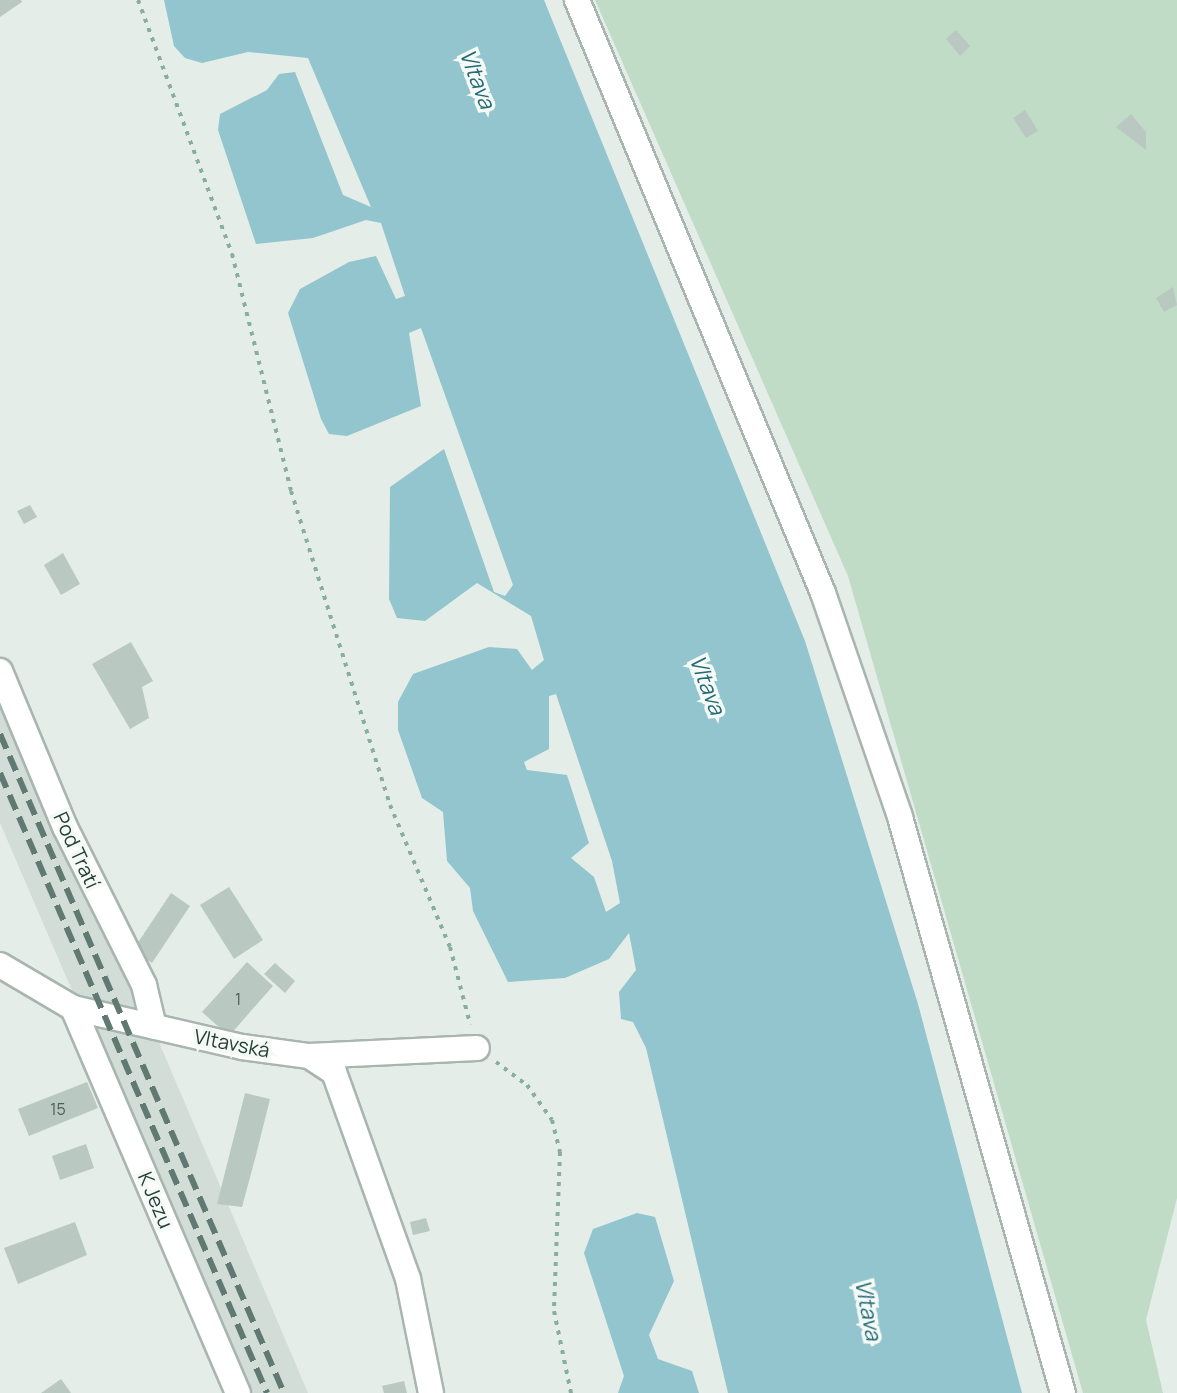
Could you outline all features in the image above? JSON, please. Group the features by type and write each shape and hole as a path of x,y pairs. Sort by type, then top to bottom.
{"street":[{"path":"577,0 823,593 900,817 1063,1393"},
{"name":"Pod Tratí","path":"0,671 65,827 144,985 154,1027"},
{"name":"Vltavská","path":"0,965 73,1008 154,1027 309,1056 477,1048"},
{"name":"K Jezu","path":"73,1008 238,1393"},
{"path":"309,1056 334,1072 408,1279 431,1393"}],"path":[{"path":"138,0 232,254 291,491 390,805 450,947 477,1048 527,1085 552,1120 562,1204 554,1311 571,1393"}],"shaded area":[{"path":"0,683 156,1035 308,1393 245,1393 0,823"}],"green space":[{"path":"595,0 1177,0 1177,1198 1146,1320 1163,1393 1083,1393 848,576"}],"water":[{"name":"Vltava","path":"164,0 544,0 805,641 918,1004 1022,1393 728,1393 646,1048 633,1022 621,1019 619,992 636,970 629,933 609,959 565,978 508,982 473,911 470,888 447,861 443,812 422,798 398,730 398,702 413,674 489,647 517,649 532,670 544,660 531,616 477,583 425,621 397,618 389,599 390,487 444,449 494,592 505,596 513,585 421,328 409,333 421,406 347,436 329,434 321,419 288,313 300,289 349,262 376,256 396,299 405,296 381,223 366,220 313,238 256,244 218,130 220,114 267,90 279,74 295,72 343,195 371,207 308,58 248,52 202,63 185,58 174,46","holes":["556,694 612,861 620,903 606,912 594,877 571,858 589,843 567,775 527,770 524,762 549,749 549,696"]},
{"path":"637,1213 655,1217 674,1281 649,1335 658,1359 692,1371 699,1393 618,1393 624,1376 584,1253 593,1229"}],"building":[{"path":"0,0 21,0 22,2 0,17"},
{"path":"956,30 970,46 960,56 946,39"},
{"path":"1025,110 1038,131 1026,138 1013,118"},
{"path":"1131,114 1146,132 1146,150 1116,127"},
{"path":"1173,287 1177,305 1164,312 1156,298"},
{"path":"30,505 37,517 24,524 17,511"},
{"path":"63,553 80,584 61,595 44,565"},
{"path":"131,642 153,681 142,687 149,718 130,729 92,664"},
{"path":"229,887 263,940 234,959 200,905"},
{"path":"171,893 190,906 152,963 133,950"},
{"path":"247,962 273,986 229,1036 202,1012"},
{"path":"275,963 295,981 285,993 264,974"},
{"path":"87,1082 98,1108 29,1136 18,1109"},
{"path":"245,1093 270,1099 255,1159 242,1207 217,1204"},
{"path":"86,1144 94,1168 60,1180 52,1156"},
{"path":"426,1218 430,1231 413,1235 410,1222"},
{"path":"75,1222 87,1255 18,1284 4,1248"},
{"path":"61,1379 71,1393 41,1393"},
{"path":"404,1381 407,1393 384,1393 382,1386"}],"railway":[{"path":"0,734 284,1393"},
{"path":"0,773 267,1393"}]}
